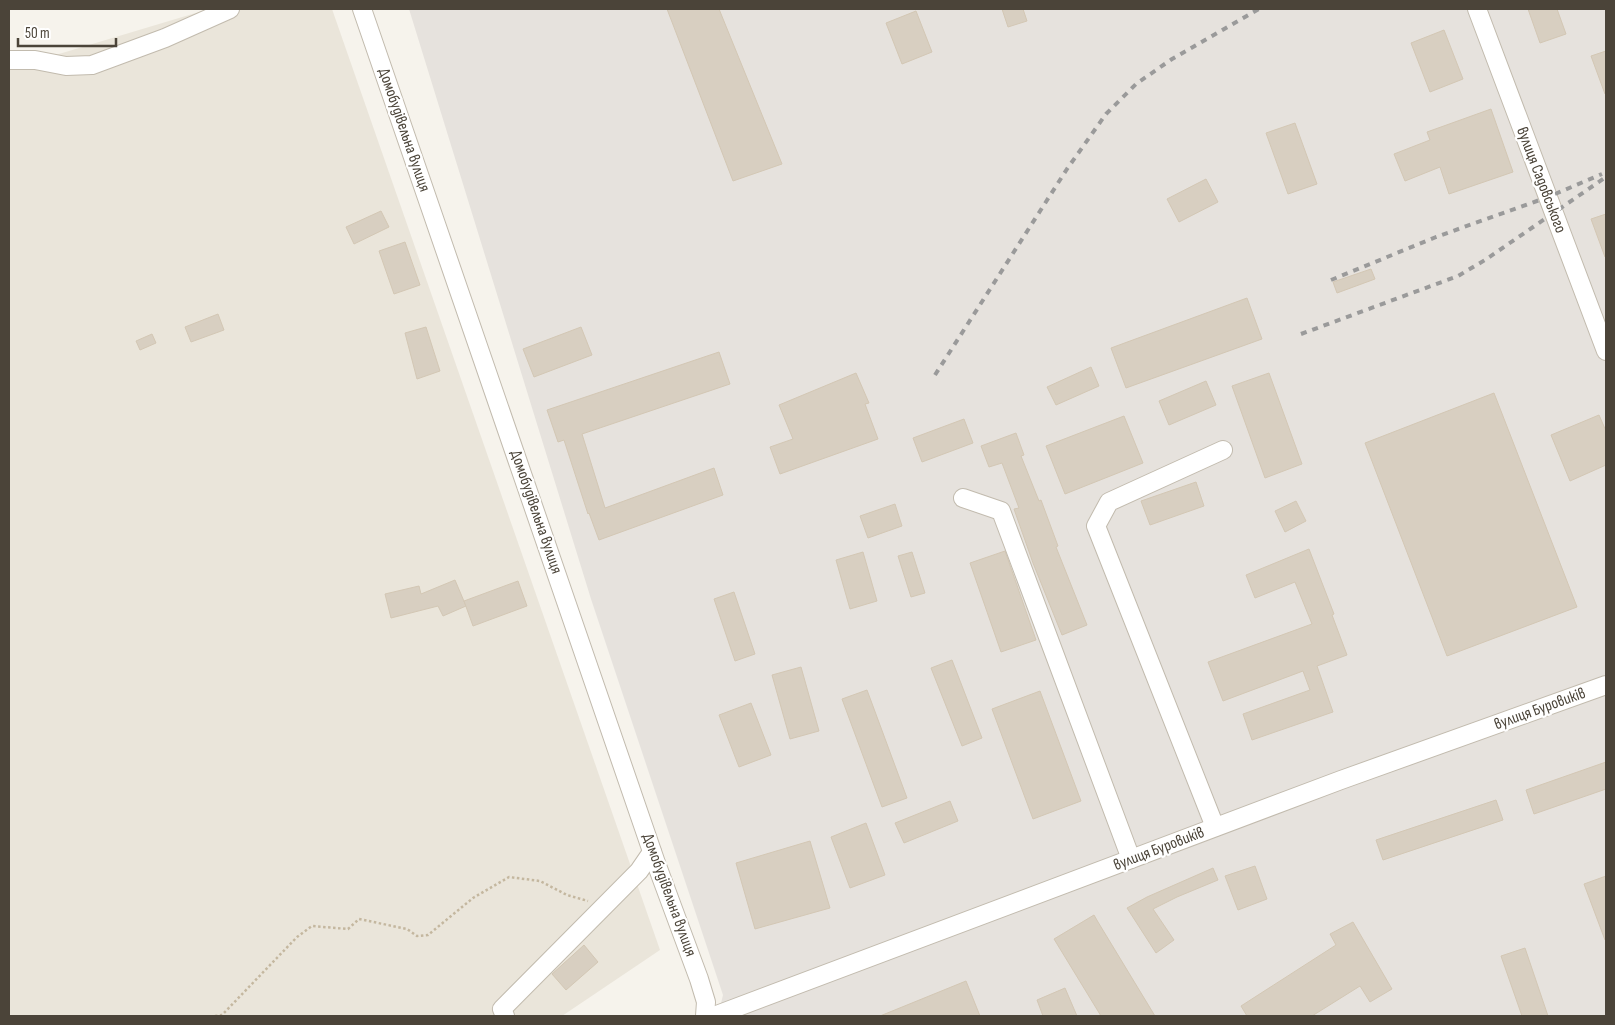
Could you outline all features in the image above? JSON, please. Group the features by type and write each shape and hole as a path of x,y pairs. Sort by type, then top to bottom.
{"street":[{"path":"9,60 35,60 66,66 92,65 165,38 230,9"},
{"name":"Домобудівельна вулиця","path":"362,9 652,852 699,980 706,1002 705,1016"},
{"name":"вулиця Садовського","path":"1477,9 1606,351"},
{"path":"1215,828 1096,526 1109,502 1223,450"},
{"path":"963,498 1001,511 1131,859"},
{"name":"вулиця Буровиків","path":"714,1016 1340,780 1606,686"},
{"path":"505,1016 502,1008 638,871 652,852"}],"path":[{"path":"215,1016 222,1015 297,937 312,926 348,930 359,920 406,929 417,936 428,935 473,898 509,877 540,881 567,895 589,901"}],"shaded area":[{"path":"209,9 332,9 660,950 562,1016 9,1016 9,69"},
{"path":"409,9 1606,9 1606,1016 718,1016 723,995 591,599"}],"building":[{"path":"667,9 719,9 782,164 733,181"},
{"path":"1002,9 1023,9 1027,21 1008,27"},
{"path":"1528,9 1557,9 1566,34 1540,43"},
{"path":"916,11 932,52 902,64 886,23"},
{"path":"1444,30 1463,79 1430,92 1411,43"},
{"path":"1606,51 1606,94 1605,94 1591,56"},
{"path":"1491,109 1513,172 1449,194 1440,167 1405,181 1394,154 1430,140 1427,132"},
{"path":"1295,123 1317,184 1288,194 1266,133"},
{"path":"1206,179 1218,202 1179,222 1167,199"},
{"path":"381,211 389,227 354,244 346,227"},
{"path":"1606,214 1606,257 1605,257 1591,219"},
{"path":"405,242 420,285 394,294 379,251"},
{"path":"1371,269 1375,279 1337,293 1333,282"},
{"path":"1247,298 1262,339 1126,388 1111,348"},
{"path":"218,314 224,330 191,342 185,327"},
{"path":"426,327 440,371 417,379 405,333"},
{"path":"581,327 592,355 534,377 523,349"},
{"path":"152,334 156,343 140,350 136,341"},
{"path":"719,352 730,384 582,434 605,508 714,468 723,495 599,540 588,514 564,440 558,442 547,410"},
{"path":"1091,367 1099,386 1056,405 1047,387"},
{"path":"856,373 869,403 865,404 878,439 780,474 770,447 793,439 779,405"},
{"path":"1269,373 1302,464 1265,478 1232,386"},
{"path":"1206,381 1216,405 1169,425 1159,401"},
{"path":"1494,393 1577,607 1447,656 1365,443"},
{"path":"1599,415 1606,431 1606,465 1570,481 1551,435"},
{"path":"1124,416 1143,463 1065,494 1046,446"},
{"path":"964,419 973,443 922,462 913,438"},
{"path":"1016,433 1024,455 1021,456 1039,501 1041,500 1058,546 1056,547 1087,625 1062,635 1014,509 1019,508 1002,463 989,467 981,446"},
{"path":"1196,482 1204,506 1150,525 1141,501"},
{"path":"1296,501 1306,521 1285,532 1275,511"},
{"path":"895,504 902,526 868,538 860,516"},
{"path":"1309,549 1334,614 1332,615 1347,655 1317,666 1333,712 1252,740 1243,714 1310,690 1303,671 1223,701 1208,662 1312,624 1295,582 1255,598 1246,575"},
{"path":"1005,551 1036,640 1001,652 970,563"},
{"path":"863,552 877,601 850,609 836,560"},
{"path":"912,552 925,593 911,597 898,556"},
{"path":"455,580 466,606 443,616 438,606 391,618 385,594 419,586 421,594"},
{"path":"518,581 527,606 473,626 464,601"},
{"path":"734,592 755,654 735,661 714,599"},
{"path":"952,660 982,738 962,746 931,668"},
{"path":"801,667 819,731 790,739 772,675"},
{"path":"867,690 907,798 882,807 842,699"},
{"path":"1040,691 1081,801 1033,819 992,709"},
{"path":"751,703 771,755 739,767 719,715"},
{"path":"1606,762 1606,789 1534,814 1526,790"},
{"path":"1496,800 1503,820 1383,860 1376,840"},
{"path":"950,801 958,821 904,843 895,823"},
{"path":"866,823 885,875 850,888 831,837"},
{"path":"810,841 830,908 755,929 736,863"},
{"path":"1255,866 1267,899 1238,910 1225,876"},
{"path":"1213,868 1218,880 1153,909 1174,940 1156,953 1127,908 1147,897"},
{"path":"1606,876 1606,940 1605,940 1584,884"},
{"path":"1094,915 1155,1016 1101,1016 1054,939"},
{"path":"1353,922 1392,989 1370,1002 1360,986 1312,1016 1247,1016 1241,1006 1336,945 1330,934"},
{"path":"584,945 598,962 566,990 552,974"},
{"path":"1525,948 1548,1016 1522,1016 1501,956"},
{"path":"966,981 980,1016 880,1016"},
{"path":"1065,988 1077,1016 1043,1016 1037,1000"}],"railway":[{"path":"935,375 1067,169 1106,114 1136,84 1172,59 1259,9"},
{"path":"1331,280 1436,237 1548,197 1602,174"},
{"path":"1301,334 1458,276 1485,260 1606,177"}]}
